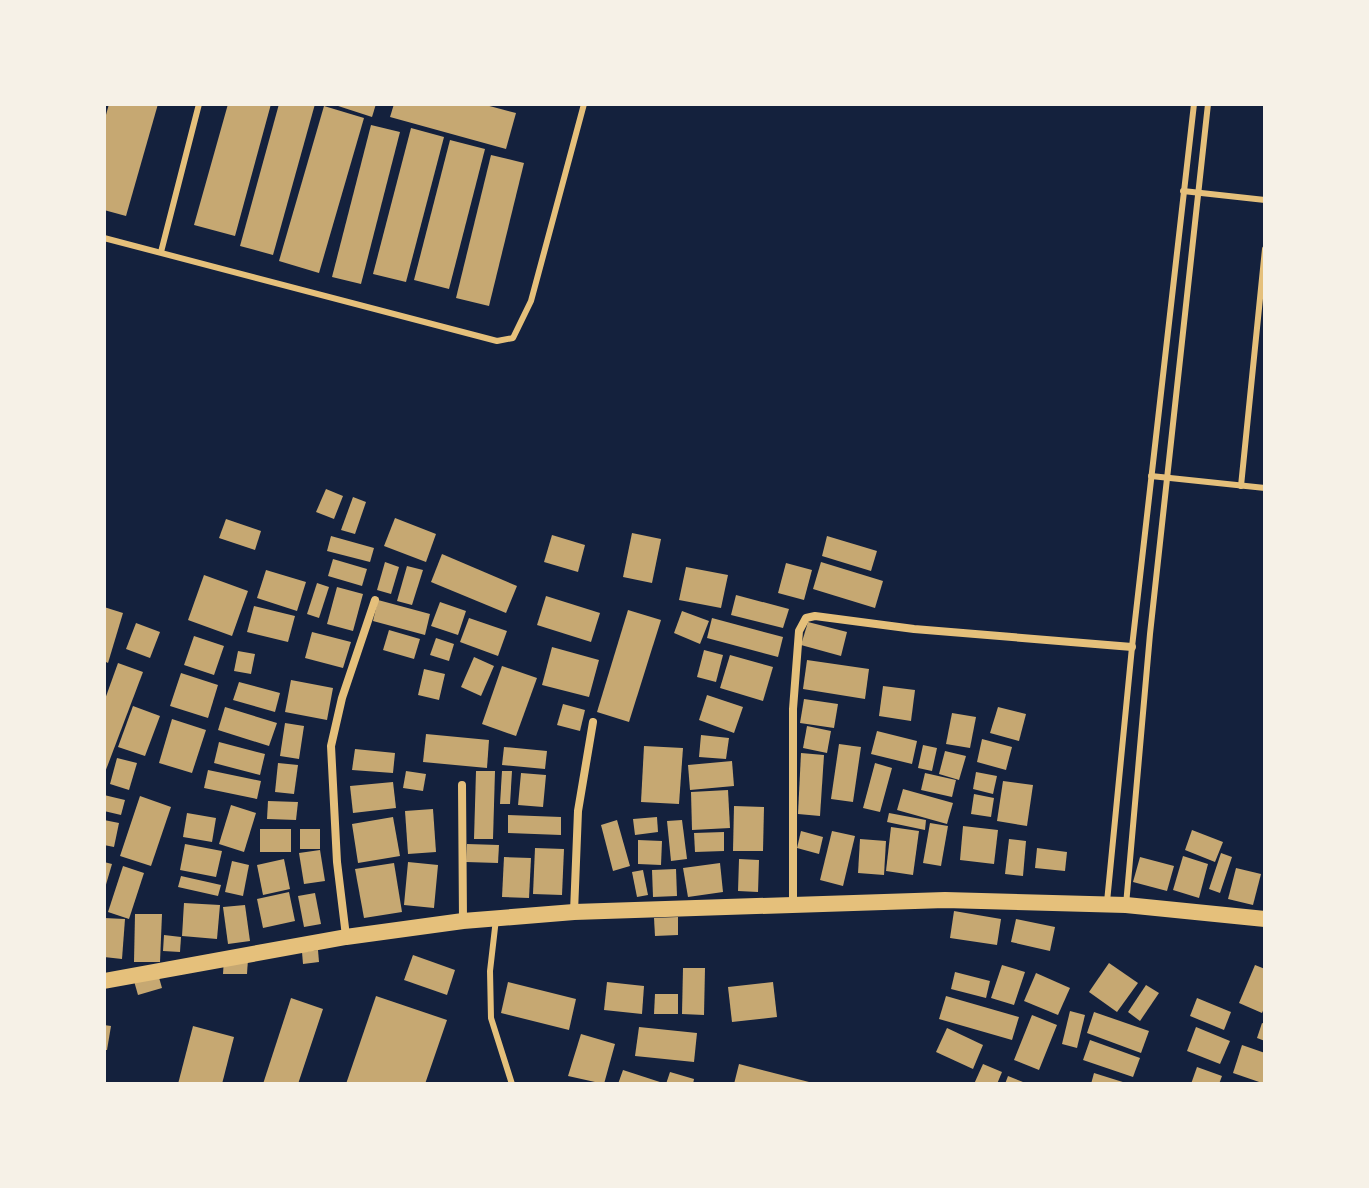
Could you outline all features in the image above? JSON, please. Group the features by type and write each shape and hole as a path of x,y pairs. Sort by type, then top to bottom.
{"main road":[{"path":"104,981 346,937 496,917 574,912 945,900 1126,905 1265,919"}],"street":[{"path":"346,937 337,862 331,746 342,698 375,600"},
{"path":"793,905 793,709 799,631 806,618 815,616 914,629 1132,647"},
{"path":"574,912 578,811 593,722"},
{"path":"462,785 463,921"}],"lane":[{"path":"161,252 199,104"},
{"path":"104,238 497,341 513,338 531,301 584,104"},
{"path":"1107,905 1132,647 1194,104"},
{"path":"1126,905 1166,477 1208,104"},
{"path":"1183,191 1265,200"},
{"path":"1241,486 1265,249"},
{"path":"1151,476 1265,488"},
{"path":"496,917 490,971 491,1018 512,1084"}],"building":[{"path":"109,104 158,104 126,216 104,210 104,122"},
{"path":"228,104 271,104 235,236 194,225"},
{"path":"279,104 315,104 273,255 240,246"},
{"path":"332,104 376,104 372,117"},
{"path":"394,104 482,104 516,113 506,149 390,117"},
{"path":"324,106 364,118 319,273 279,261"},
{"path":"371,125 400,132 361,284 332,277"},
{"path":"411,128 444,137 406,282 373,274"},
{"path":"450,140 485,149 449,289 414,280"},
{"path":"491,155 524,163 489,306 456,298"},
{"path":"326,489 343,496 334,519 316,512"},
{"path":"353,497 366,502 355,534 341,530"},
{"path":"395,518 436,534 426,562 384,546"},
{"path":"226,519 261,531 255,550 219,538"},
{"path":"632,533 661,539 652,583 623,577"},
{"path":"552,535 585,545 578,572 544,562"},
{"path":"331,536 374,548 370,562 327,551"},
{"path":"827,536 877,551 871,571 822,556"},
{"path":"442,554 517,586 506,613 431,582"},
{"path":"333,559 367,569 362,586 328,576"},
{"path":"385,562 399,567 391,594 377,590"},
{"path":"821,562 883,581 875,608 813,589"},
{"path":"786,563 812,570 804,600 778,593"},
{"path":"407,566 423,570 412,605 397,601"},
{"path":"686,567 728,575 721,608 679,600"},
{"path":"266,570 306,582 297,611 257,598"},
{"path":"204,575 248,591 232,636 188,620"},
{"path":"317,583 329,587 319,618 307,614"},
{"path":"337,587 363,594 353,631 327,624"},
{"path":"736,595 789,609 783,628 731,615"},
{"path":"546,596 600,613 591,642 537,625"},
{"path":"378,600 430,614 425,635 373,621"},
{"path":"440,602 466,611 458,635 431,626"},
{"path":"254,606 295,616 288,642 247,632"},
{"path":"104,607 123,613 108,663 104,661"},
{"path":"628,610 661,620 629,722 597,712"},
{"path":"682,611 709,621 700,644 674,633"},
{"path":"469,618 507,631 498,656 460,642"},
{"path":"712,618 783,637 778,657 707,638"},
{"path":"808,622 847,632 841,656 801,645"},
{"path":"136,623 160,632 150,658 126,649"},
{"path":"389,630 420,639 414,659 383,650"},
{"path":"312,632 351,642 343,668 305,658"},
{"path":"194,636 224,646 214,675 184,665"},
{"path":"436,638 454,644 449,661 430,655"},
{"path":"552,647 599,660 589,697 542,685"},
{"path":"704,650 723,655 716,682 697,677"},
{"path":"238,651 255,654 251,674 234,671"},
{"path":"730,655 773,667 763,701 720,688"},
{"path":"474,657 494,666 481,696 461,687"},
{"path":"807,660 869,669 865,699 803,689"},
{"path":"118,663 143,672 104,775 104,702"},
{"path":"502,666 537,678 516,736 482,724"},
{"path":"424,669 445,674 439,700 418,695"},
{"path":"181,673 218,685 208,718 170,706"},
{"path":"291,680 333,688 327,720 285,712"},
{"path":"239,682 280,693 275,712 233,700"},
{"path":"883,686 915,690 911,721 879,716"},
{"path":"707,695 743,707 734,733 699,720"},
{"path":"804,699 838,704 834,728 800,723"},
{"path":"563,704 585,710 580,731 557,725"},
{"path":"133,706 160,716 145,756 118,747"},
{"path":"225,707 277,723 269,746 218,730"},
{"path":"998,707 1026,714 1019,741 990,733"},
{"path":"952,713 976,717 970,748 946,744"},
{"path":"172,719 206,730 192,773 159,763"},
{"path":"285,723 304,726 299,759 280,756"},
{"path":"807,726 831,731 827,753 803,748"},
{"path":"877,731 917,741 912,764 871,754"},
{"path":"426,734 489,740 487,768 423,762"},
{"path":"701,735 729,738 726,759 699,757"},
{"path":"982,739 1012,747 1006,770 977,762"},
{"path":"219,742 265,754 260,775 214,763"},
{"path":"839,744 861,747 853,802 831,799"},
{"path":"923,745 937,748 932,771 918,768"},
{"path":"644,746 683,748 679,804 641,802"},
{"path":"504,747 547,751 545,769 502,765"},
{"path":"355,749 395,753 393,773 352,770"},
{"path":"945,751 966,756 959,780 939,774"},
{"path":"801,753 824,755 820,816 798,814"},
{"path":"117,758 137,763 129,790 110,784"},
{"path":"732,761 734,786 690,790 688,765"},
{"path":"278,763 298,765 294,794 275,792"},
{"path":"875,763 892,768 880,812 863,808"},
{"path":"208,770 261,781 257,799 204,788"},
{"path":"406,771 426,774 423,791 403,788"},
{"path":"476,771 495,771 493,839 474,839"},
{"path":"502,771 512,771 510,804 500,804"},
{"path":"976,772 997,776 993,794 973,789"},
{"path":"521,773 546,775 543,807 518,805"},
{"path":"925,773 956,780 952,797 921,790"},
{"path":"1003,781 1033,785 1027,826 997,821"},
{"path":"393,782 396,808 353,813 350,786"},
{"path":"903,789 953,803 947,824 897,810"},
{"path":"728,790 730,828 692,830 691,792"},
{"path":"974,794 994,798 991,817 971,814"},
{"path":"104,795 125,800 121,815 104,811"},
{"path":"140,796 171,807 151,866 120,856"},
{"path":"268,801 298,802 296,820 267,819"},
{"path":"231,805 256,813 244,852 219,844"},
{"path":"734,806 764,807 763,851 733,851"},
{"path":"433,809 436,852 408,854 405,811"},
{"path":"187,813 216,818 212,842 183,837"},
{"path":"889,813 926,820 925,830 887,822"},
{"path":"508,815 561,817 561,835 508,833"},
{"path":"393,817 400,856 358,863 352,824"},
{"path":"657,817 658,832 635,835 633,819"},
{"path":"104,820 119,823 114,847 104,845"},
{"path":"617,820 630,866 613,871 601,825"},
{"path":"682,820 687,859 671,861 667,821"},
{"path":"930,823 948,826 941,866 923,863"},
{"path":"963,826 998,830 994,864 960,860"},
{"path":"891,827 919,831 913,875 886,871"},
{"path":"260,829 291,829 291,852 260,852"},
{"path":"300,829 320,829 320,849 300,849"},
{"path":"1192,830 1223,842 1215,862 1185,850"},
{"path":"801,831 823,837 819,854 797,848"},
{"path":"832,831 855,836 843,886 820,880"},
{"path":"724,832 724,851 695,852 694,833"},
{"path":"860,839 886,841 884,875 858,873"},
{"path":"1009,839 1026,841 1023,876 1005,874"},
{"path":"638,840 662,841 661,865 638,864"},
{"path":"185,844 222,851 216,877 180,870"},
{"path":"467,844 499,845 498,863 466,862"},
{"path":"535,848 564,849 562,895 533,894"},
{"path":"1037,848 1067,852 1065,871 1035,868"},
{"path":"320,850 325,881 304,884 299,853"},
{"path":"1221,853 1232,857 1220,893 1209,889"},
{"path":"1183,856 1208,864 1199,898 1173,890"},
{"path":"504,857 531,858 529,898 502,897"},
{"path":"1140,857 1174,866 1167,891 1133,882"},
{"path":"284,859 290,889 263,895 257,865"},
{"path":"739,859 759,860 758,892 738,891"},
{"path":"232,861 249,865 243,896 225,892"},
{"path":"104,862 112,864 105,888 104,887"},
{"path":"408,862 438,865 434,908 404,905"},
{"path":"394,863 402,912 364,918 355,869"},
{"path":"720,863 723,892 688,897 683,868"},
{"path":"123,866 144,873 129,919 108,912"},
{"path":"1236,868 1261,874 1253,905 1228,899"},
{"path":"676,869 677,896 653,897 652,870"},
{"path":"643,870 648,895 637,897 632,872"},
{"path":"181,876 221,885 218,896 178,887"},
{"path":"289,892 295,921 263,928 257,899"},
{"path":"315,893 321,924 304,927 298,896"},
{"path":"184,903 220,905 217,939 182,936"},
{"path":"245,905 250,941 228,944 223,907"},
{"path":"954,911 1001,919 997,945 950,938"},
{"path":"135,914 162,914 160,962 134,962"},
{"path":"678,917 678,935 655,936 654,918"},
{"path":"104,918 125,919 122,959 104,957"},
{"path":"1016,919 1055,927 1050,951 1011,942"},
{"path":"164,935 181,937 180,952 163,951"},
{"path":"318,950 319,962 303,964 302,952"},
{"path":"413,955 455,970 447,995 404,980"},
{"path":"224,959 248,959 247,974 223,974"},
{"path":"1109,963 1138,983 1117,1012 1089,992"},
{"path":"1002,965 1025,972 1014,1005 991,998"},
{"path":"1255,965 1265,969 1265,1006 1262,1013 1239,1003"},
{"path":"683,968 705,968 704,1015 682,1014"},
{"path":"955,972 990,981 986,998 951,989"},
{"path":"1036,973 1070,988 1058,1015 1024,1001"},
{"path":"158,974 162,988 138,995 134,981"},
{"path":"508,982 576,999 569,1030 501,1013"},
{"path":"607,982 644,986 642,1014 604,1010"},
{"path":"773,982 777,1017 732,1022 728,987"},
{"path":"1146,985 1159,993 1140,1021 1128,1012"},
{"path":"655,994 678,994 678,1014 654,1014"},
{"path":"376,996 447,1020 425,1084 346,1084"},
{"path":"946,996 1019,1017 1012,1040 939,1019"},
{"path":"291,998 323,1009 298,1084 263,1084"},
{"path":"1197,998 1231,1012 1224,1030 1190,1016"},
{"path":"1070,1011 1085,1015 1077,1048 1062,1044"},
{"path":"1094,1012 1149,1031 1141,1053 1087,1033"},
{"path":"1032,1015 1057,1025 1039,1070 1014,1060"},
{"path":"1262,1023 1265,1024 1265,1041 1257,1038"},
{"path":"104,1025 111,1026 107,1050 104,1050"},
{"path":"193,1026 234,1037 222,1084 178,1084"},
{"path":"639,1027 697,1033 694,1062 635,1056"},
{"path":"1196,1027 1230,1041 1220,1064 1187,1051"},
{"path":"947,1028 983,1045 973,1069 936,1052"},
{"path":"581,1034 615,1044 604,1084 568,1076"},
{"path":"1090,1040 1140,1058 1133,1077 1083,1060"},
{"path":"1242,1045 1265,1053 1265,1084 1233,1073"},
{"path":"739,1064 813,1083 813,1084 734,1084"},
{"path":"983,1064 1002,1072 997,1084 974,1084"},
{"path":"1197,1067 1222,1076 1219,1084 1191,1084"},
{"path":"623,1070 663,1083 663,1084 618,1084"},
{"path":"670,1072 694,1079 693,1084 666,1084"},
{"path":"1094,1073 1126,1083 1091,1084"},
{"path":"1008,1076 1028,1084 1005,1084"}]}
